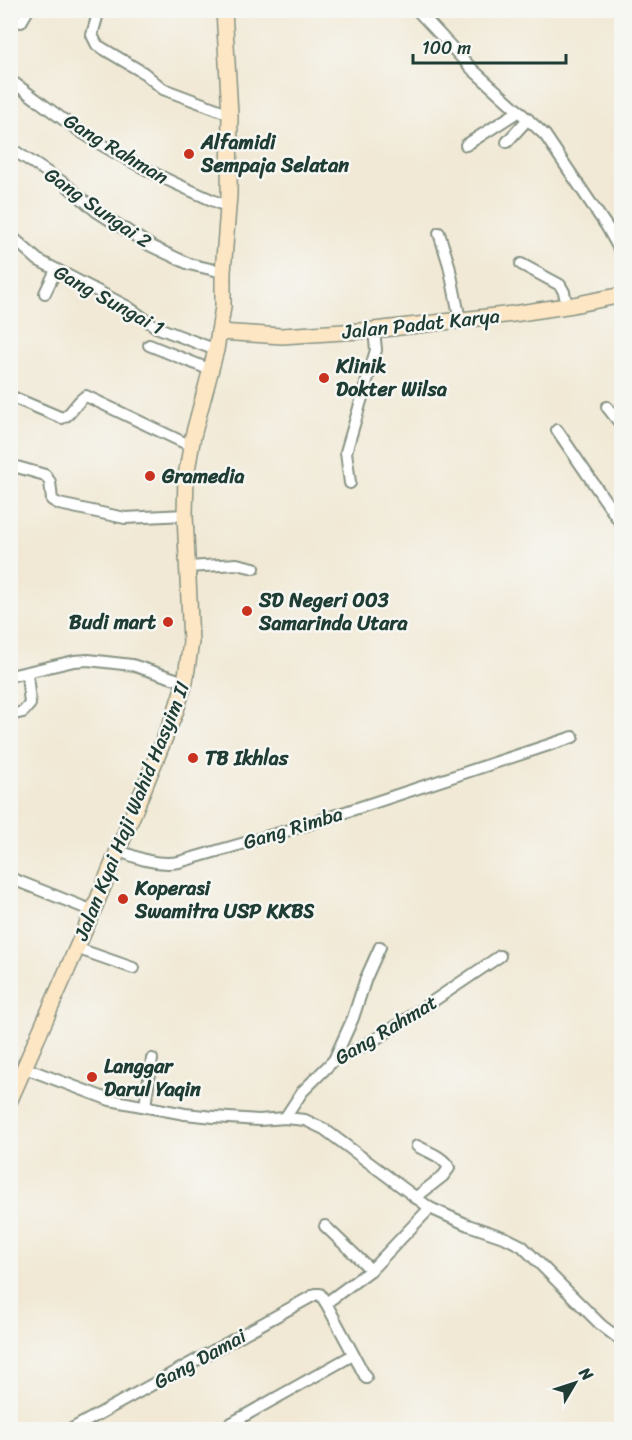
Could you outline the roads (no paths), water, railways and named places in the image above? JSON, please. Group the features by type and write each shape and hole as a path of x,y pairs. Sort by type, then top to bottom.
{"street":[{"path":"21,22 28,10"},
{"path":"99,10 92,35 97,45 144,73 163,88 230,114"},
{"path":"417,10 460,57 552,143 607,227 621,254"},
{"name":"Jalan Kyai Haji Wahid Hasyim II","path":"10,1100 93,911 175,713 185,682 191,642 185,515 190,446 216,350 223,307 230,114 223,11"},
{"name":"Gang Rahman","path":"10,80 78,130 116,153 180,187 228,207"},
{"path":"466,145 519,111"},
{"path":"507,142 528,119"},
{"name":"Gang Sungai 2","path":"10,148 64,183 96,211 151,246 189,264 223,272"},
{"path":"439,233 449,265 460,320"},
{"name":"Gang Sungai 1","path":"10,235 29,254 128,307 164,332 216,350"},
{"path":"521,264 560,285 567,306"},
{"path":"45,293 56,270"},
{"name":"Jalan Padat Karya","path":"219,332 282,336 374,330 567,306 621,296"},
{"path":"350,483 346,452 375,350 374,330"},
{"path":"149,345 211,370"},
{"path":"10,396 62,418 66,417 81,398 87,396 190,446"},
{"path":"607,407 621,425"},
{"path":"557,430 621,525"},
{"path":"10,465 45,475 50,482 51,496 59,504 125,518 185,515"},
{"path":"188,567 237,564 254,568"},
{"path":"10,676 74,661 88,660 132,665 185,682"},
{"path":"10,715 23,712 30,704 27,673"},
{"name":"Gang Rimba","path":"117,850 161,864 179,862 300,827 573,737"},
{"path":"10,878 93,911"},
{"path":"334,1059 353,1018 366,978 380,947"},
{"path":"76,948 134,968"},
{"name":"Gang Rahmat","path":"285,1118 302,1092 334,1059 360,1048 389,1031 500,956"},
{"path":"146,1106 152,1059"},
{"path":"25,1068 99,1097 146,1106 214,1117 305,1120 324,1129 430,1208 522,1246 594,1318 621,1341"},
{"path":"415,1198 443,1176 449,1168 443,1161 417,1146"},
{"path":"366,1377 326,1303 371,1270 430,1208"},
{"path":"325,1226 371,1270"},
{"name":"Gang Damai","path":"70,1430 316,1294 320,1294 326,1303"},
{"path":"219,1430 353,1355"}],"place":[{"name":"Alfamidi Sempaja Selatan","path":"189,154"},
{"name":"Klinik Dokter Wilsa","path":"324,378"},
{"name":"Gramedia","path":"150,476"},
{"name":"SD Negeri 003 Samarinda Utara","path":"247,611"},
{"name":"Budi mart","path":"168,622"},
{"name":"TB Ikhlas","path":"193,758"},
{"name":"Koperasi Swamitra USP KKBS","path":"123,899"},
{"name":"Langgar Darul Yaqin","path":"92,1077"}]}
